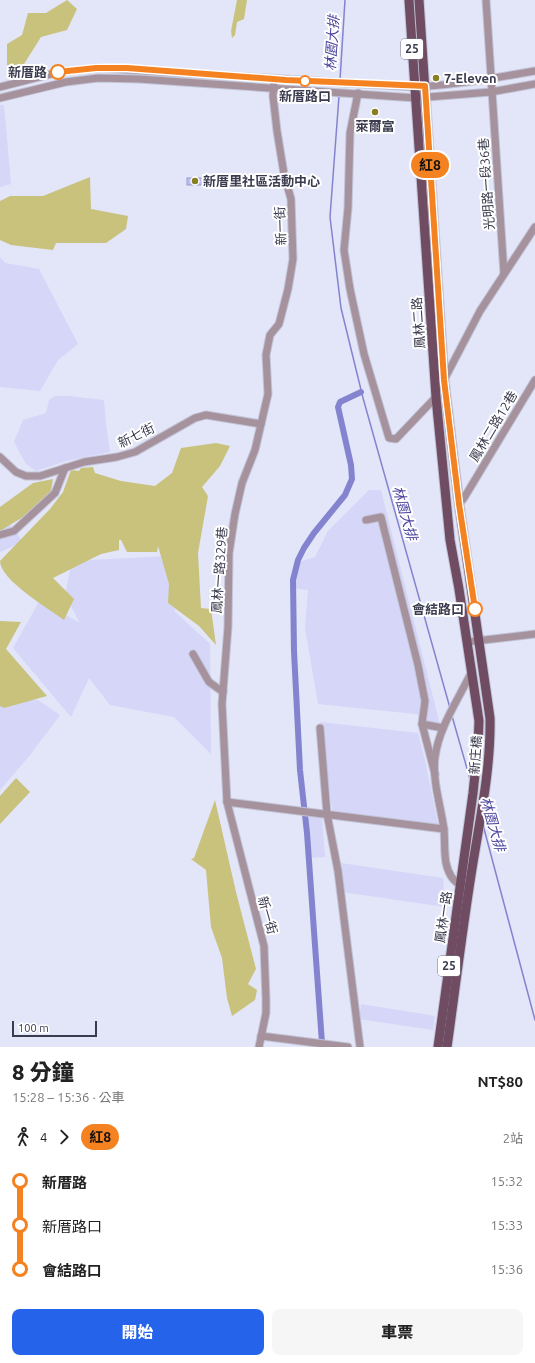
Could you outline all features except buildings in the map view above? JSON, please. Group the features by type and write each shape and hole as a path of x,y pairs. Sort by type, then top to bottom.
{"main road":[{"name":"鳳林二路","path":"409,0 436,397 450,540 466,642"},
{"name":"鳳林二路","path":"419,0 444,380 459,504 479,641"},
{"name":"新庄橋","path":"465,886 490,752 490,718 479,641"},
{"name":"25","path":"466,642 471,673"},
{"name":"新庄橋","path":"465,886 478,746 478,721 471,673"},
{"name":"鳳林一路","path":"438,1047 465,886"},
{"name":"鳳林一路","path":"447,1047 465,886"}],"street":[{"name":"光明路一段36巷","path":"486,0 504,274"},
{"path":"0,87 58,72 96,68 415,86 491,79 535,71"},
{"path":"0,98 66,82 98,78 140,79 416,98 491,92 535,84"},
{"name":"新一街","path":"274,79 273,89 277,131 284,174 291,199 293,259 288,289 279,324"},
{"path":"356,93 350,133 348,208 344,250 350,289 364,354 389,438 396,439 436,397"},
{"path":"444,380 480,311 535,227"},
{"name":"鳳林一路329巷","path":"227,802 222,704 228,627 230,553 242,483 255,450 268,394 266,355 270,335 279,324"},
{"name":"鳳林二路12巷","path":"459,504 535,380"},
{"name":"新七街","path":"0,457 16,472 26,476 40,476 84,462 118,457 135,452 195,418 206,415 261,424"},
{"path":"0,536 14,531 56,493 65,468"},
{"path":"366,520 380,518 418,665 425,701 422,724 435,774 444,829 446,863 450,876 456,883 465,886"},
{"path":"466,642 535,634"},
{"path":"192,654 209,682 223,692"},
{"path":"435,774 435,756 443,728 471,673"},
{"path":"422,724 443,728"},
{"path":"320,728 327,814 338,871 360,1047"},
{"path":"227,802 444,829"},
{"name":"新一街","path":"227,802 264,946 266,999 261,1036"},
{"path":"258,1047 261,1036 348,1047"}],"shaded area":[{"path":"67,0 77,9 67,30 41,37 19,72 7,72 7,44 22,35 28,13 46,13"},
{"path":"237,0 247,0 244,19 237,22 235,35 232,38 231,31"},
{"path":"0,105 4,105 11,184 0,187"},
{"path":"90,177 91,209 128,216 126,229 106,243 56,243 53,250 11,245 0,240 0,201 10,196 43,196"},
{"path":"0,257 5,263 39,269 78,344 58,360 40,391 0,387"},
{"path":"55,396 104,400 110,452 66,461 36,471 26,464 14,442 23,420 46,413 49,400"},
{"path":"216,443 230,446 220,466 202,487 208,496 198,553 201,608 211,609 216,645 199,626 168,603 169,584 158,546 157,552 127,552 121,540 119,540 119,550 101,554 53,578 74,599 64,620 26,594 8,577 2,569 0,561 50,509 63,492 71,470 79,471 81,468 93,467 95,473 121,481 155,486 172,473 181,448"},
{"path":"53,479 51,491 28,514 0,531 0,507 33,483"},
{"path":"369,490 381,490 440,725 428,726 425,715 318,704 305,628 308,590 292,588 295,563 315,557 328,531"},
{"path":"8,521 23,542 0,552 0,522"},
{"path":"169,556 175,612 210,644 211,754 174,717 110,705 89,678 71,717 13,648 40,600 80,623 65,595 72,561"},
{"path":"0,621 21,622 6,649 47,696 4,708 0,706"},
{"path":"0,697 38,700 60,715 30,755 0,790"},
{"path":"320,722 418,733 439,829 333,815"},
{"path":"16,778 30,792 0,824 0,796"},
{"path":"215,800 236,892 256,969 248,984 257,990 255,1000 232,1016 227,998 222,958 211,927 206,870 191,859 194,858"},
{"path":"304,816 322,818 325,857 307,858"},
{"path":"341,863 443,878 445,907 342,892"},
{"path":"361,1004 435,1016 433,1030 359,1019"}],"waterway":[{"name":"林園大排","path":"340,80 345,0"},
{"name":"林園大排","path":"339,96 330,217 341,308 363,398 450,708"},
{"path":"322,1043 307,833 300,770 294,651 293,580 298,560 304,548 314,533 345,495 352,479 351,465 338,407 340,402 361,392"},
{"name":"林園大排","path":"452,716 470,779"},
{"name":"林園大排","path":"483,825 535,1020"}],"bus line":[{"name":"紅8","path":"58,72 96,68 127,68 286,80 425,86 444,380 459,504 475,609"}],"place":[{"name":"新厝路","path":"58,72"},
{"name":"7-Eleven","path":"436,78"},
{"name":"新厝路口","path":"305,81"},
{"name":"萊爾富","path":"375,112"},
{"name":"新厝里社區活動中心","path":"195,181"},
{"name":"會結路口","path":"475,609"}]}
